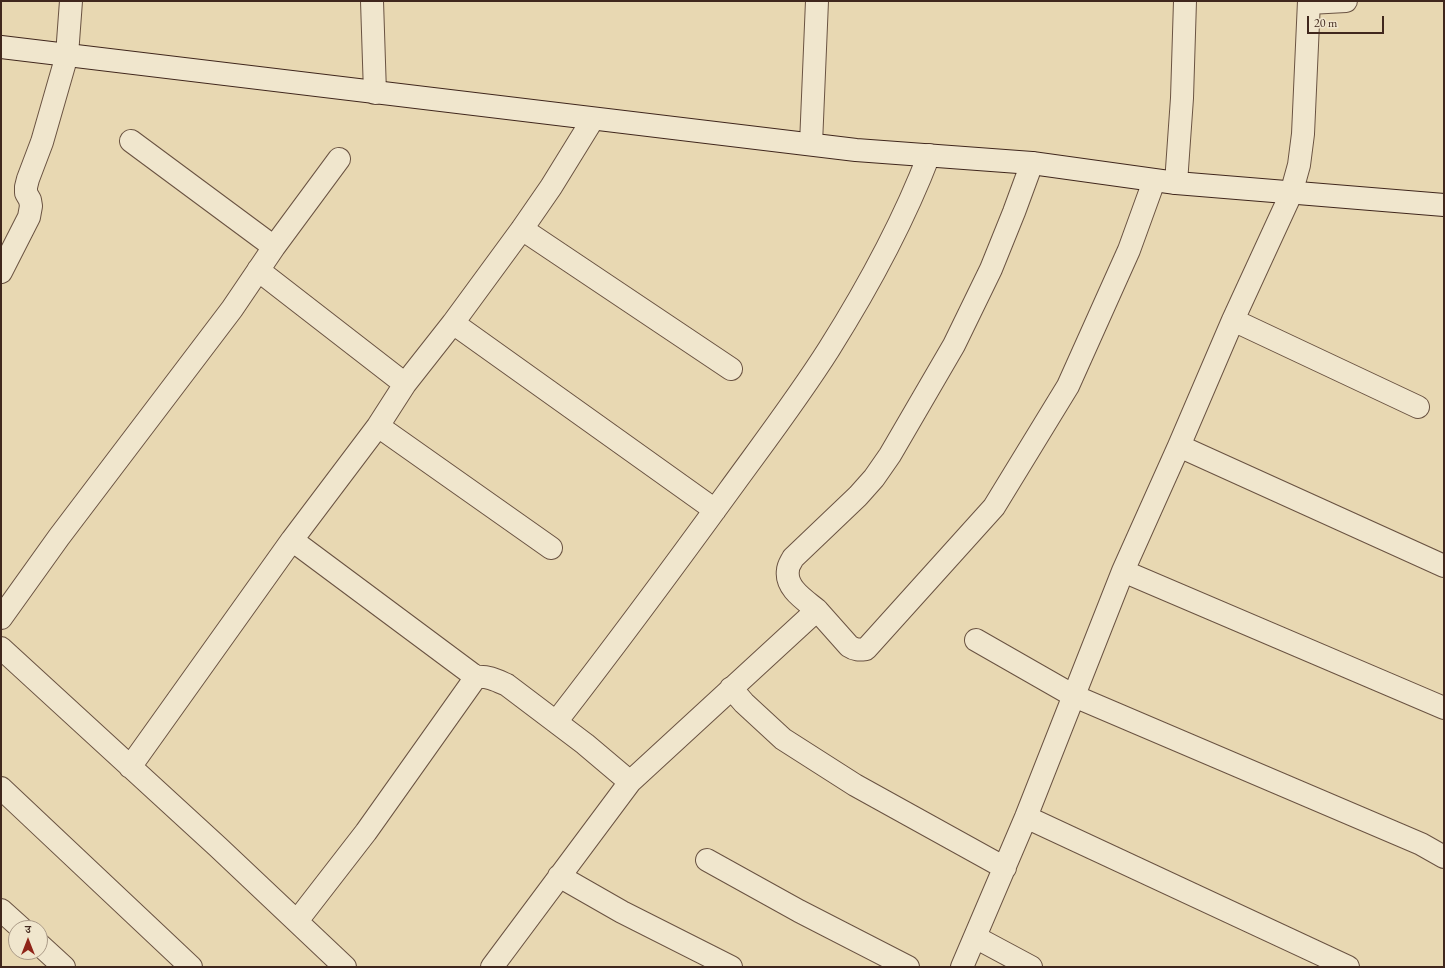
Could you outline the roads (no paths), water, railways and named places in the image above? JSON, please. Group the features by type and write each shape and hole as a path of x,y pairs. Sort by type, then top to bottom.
{"street":[{"path":"1,272 29,217 31,206 30,200 26,193 28,180 42,142 67,55 71,1"},
{"path":"372,1 375,93"},
{"path":"811,144 817,1"},
{"path":"1176,183 1182,98 1185,1"},
{"path":"962,967 1026,817 1123,571 1179,446 1232,320 1291,194 1299,165 1304,134 1309,2 1346,1"},
{"path":"1,47 856,150 1032,163 1154,181 1291,194 1444,205"},
{"path":"130,767 292,540 378,426 405,384 522,229 551,187 593,119"},
{"path":"131,141 274,247"},
{"path":"556,722 715,510 829,350 896,233 915,191 928,155"},
{"path":"1,618 73,519 232,309 274,247 339,159"},
{"path":"1032,163 994,262 954,344 890,455 874,478 858,496 793,558 790,563 788,576 791,586 817,610 854,649 866,649 994,507 1068,386 1129,250 1154,181"},
{"path":"522,229 731,369"},
{"path":"258,270 405,384"},
{"path":"1232,320 1418,407"},
{"path":"452,323 715,510"},
{"path":"378,426 551,548"},
{"path":"1179,446 1444,566"},
{"path":"292,540 476,677 486,676 494,678 507,685 556,722 630,782"},
{"path":"1123,571 1444,708"},
{"path":"492,967 630,782 817,610"},
{"path":"976,640 1074,696 1421,844 1444,857"},
{"path":"1,648 345,967"},
{"path":"297,921 366,832 476,677"},
{"path":"731,688 744,703 783,739 855,785 1005,868"},
{"path":"1,788 191,967"},
{"path":"1026,817 1348,967"},
{"path":"707,860 799,911 908,967"},
{"path":"559,876 622,912 731,967"},
{"path":"1,910 12,920"},
{"path":"975,937 1031,967"},
{"path":"48,952 64,967"}]}
